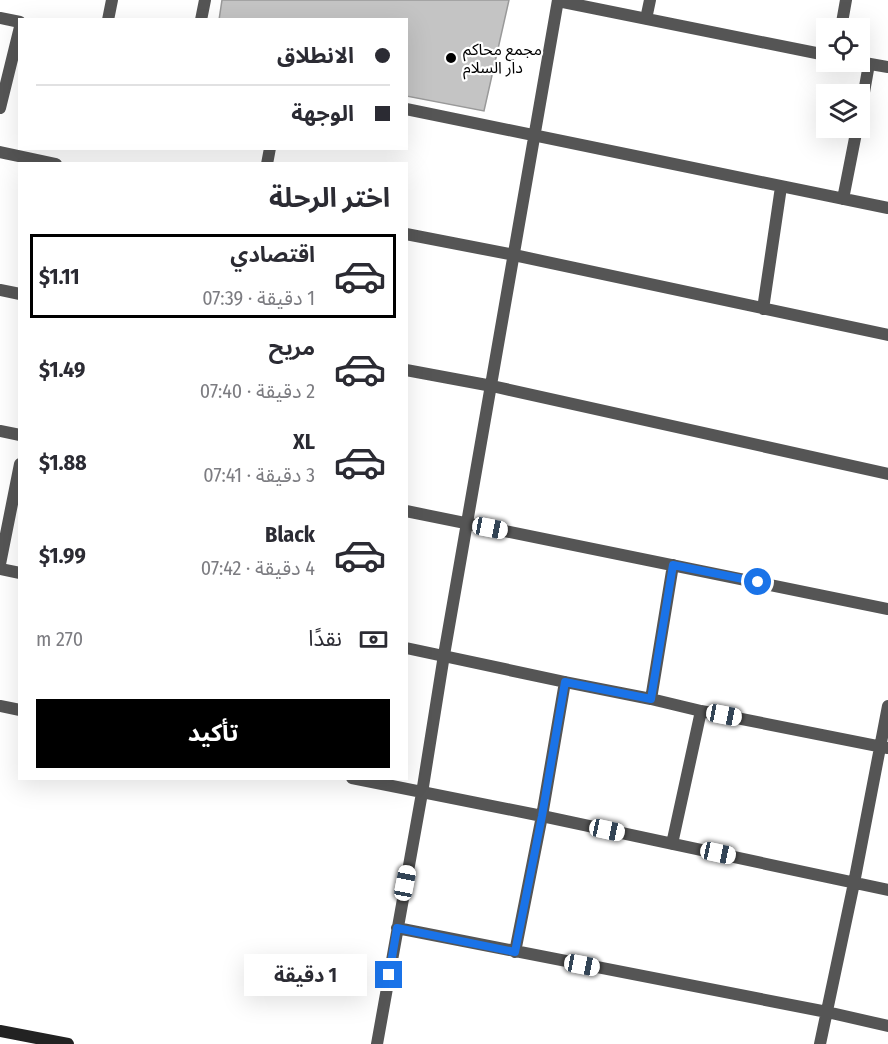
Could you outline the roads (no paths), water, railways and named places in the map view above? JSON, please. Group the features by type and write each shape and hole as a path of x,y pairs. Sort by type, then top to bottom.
{"main road":[{"path":"0,1031 68,1044"}],"street":[{"path":"108,18 112,0"},
{"path":"201,18 205,0"},
{"path":"646,19 650,0"},
{"path":"843,18 846,0"},
{"path":"377,1044 558,1 816,53"},
{"path":"0,18 18,22"},
{"path":"0,108 18,35"},
{"path":"870,64 888,67"},
{"path":"408,109 888,208"},
{"path":"843,199 855,138"},
{"path":"0,152 48,162"},
{"path":"764,309 782,187"},
{"path":"408,234 888,335"},
{"path":"0,290 18,294"},
{"path":"408,370 492,386 888,474"},
{"path":"0,431 18,435"},
{"path":"0,564 18,474"},
{"path":"408,511 888,609"},
{"path":"651,699 673,565"},
{"path":"0,569 18,573"},
{"path":"408,648 701,711 885,747"},
{"path":"515,952 565,682"},
{"path":"0,706 18,710"},
{"path":"820,1044 885,747 888,706"},
{"path":"672,844 701,711"},
{"path":"361,780 888,890"},
{"path":"397,928 888,1026"}],"place":[{"name":"مجمع محاكم دار السلام","path":"451,58"}]}
